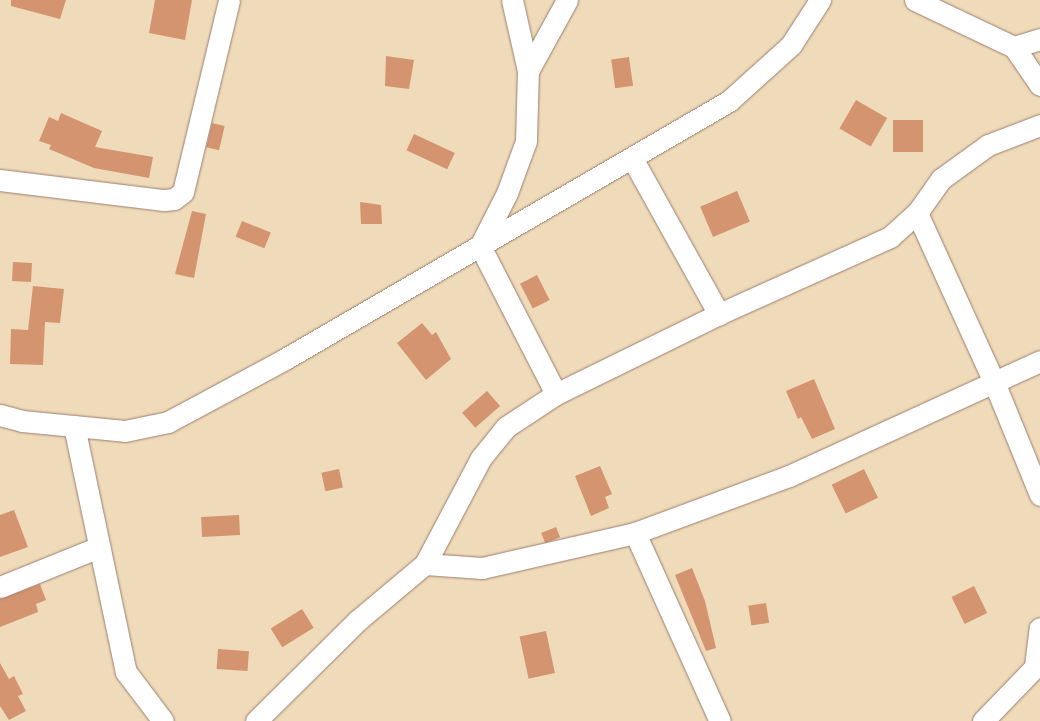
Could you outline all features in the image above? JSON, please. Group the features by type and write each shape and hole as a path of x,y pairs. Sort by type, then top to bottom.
{"street":[{"path":"0,180 164,200 179,196 186,182 228,0"},
{"path":"480,246 507,192 526,141 528,71 512,0"},
{"path":"528,71 567,0"},
{"path":"0,415 22,421 126,431 168,422 285,359 730,101 766,72 791,45 820,0"},
{"path":"914,0 1014,47 1040,85"},
{"path":"1014,47 1040,39"},
{"path":"262,718 357,621 425,564 481,458 506,427 556,394 719,314 890,237 917,213 942,179 988,146 1040,125"},
{"path":"632,158 719,314"},
{"path":"917,213 994,382 1040,494"},
{"path":"480,246 556,394"},
{"path":"425,564 482,568 635,533 789,476 1040,361"},
{"path":"0,430 22,421"},
{"path":"74,426 126,672 164,721"},
{"path":"635,533 720,721"},
{"path":"0,587 99,547"},
{"path":"983,721 1038,664 1040,628"}],"building":[{"path":"11,0 66,0 60,19 11,6"},
{"path":"155,0 192,0 185,40 149,33"},
{"path":"386,56 414,60 409,89 385,86"},
{"path":"629,57 633,86 615,88 611,60"},
{"path":"856,100 887,118 871,147 840,129"},
{"path":"61,113 102,131 95,147 153,157 149,178 94,168 49,149 51,145 39,141 49,117 58,121"},
{"path":"893,120 923,120 923,152 893,152"},
{"path":"212,123 225,126 219,150 206,147"},
{"path":"414,134 455,153 447,169 406,150"},
{"path":"737,191 750,221 713,237 700,207"},
{"path":"360,202 381,205 382,224 361,224"},
{"path":"192,211 206,214 194,278 175,274"},
{"path":"242,221 271,233 264,248 236,237"},
{"path":"13,262 32,263 31,282 12,281"},
{"path":"537,275 550,300 533,309 520,284"},
{"path":"33,286 64,289 60,323 45,322 43,365 10,364 11,329 28,330"},
{"path":"422,323 432,335 436,332 451,359 426,380 397,343"},
{"path":"814,379 835,429 812,439 801,417 798,419 786,391"},
{"path":"487,391 500,406 475,428 462,413"},
{"path":"600,466 612,494 605,497 609,508 591,516 575,476"},
{"path":"339,469 343,488 325,491 321,473"},
{"path":"864,469 878,498 846,514 832,485"},
{"path":"14,510 28,547 0,557 0,515"},
{"path":"239,515 240,535 202,537 201,517"},
{"path":"556,527 560,537 545,543 541,533"},
{"path":"692,568 705,601 716,648 706,651 675,575"},
{"path":"40,584 46,600 36,604 38,612 0,627 0,599"},
{"path":"974,586 987,613 965,624 952,597"},
{"path":"766,603 769,623 751,626 748,606"},
{"path":"302,609 314,628 282,647 271,629"},
{"path":"546,631 555,673 529,679 520,637"},
{"path":"218,649 249,651 248,671 217,669"},
{"path":"0,663 9,679 14,676 23,694 18,696 26,711 9,720 0,706"}]}
